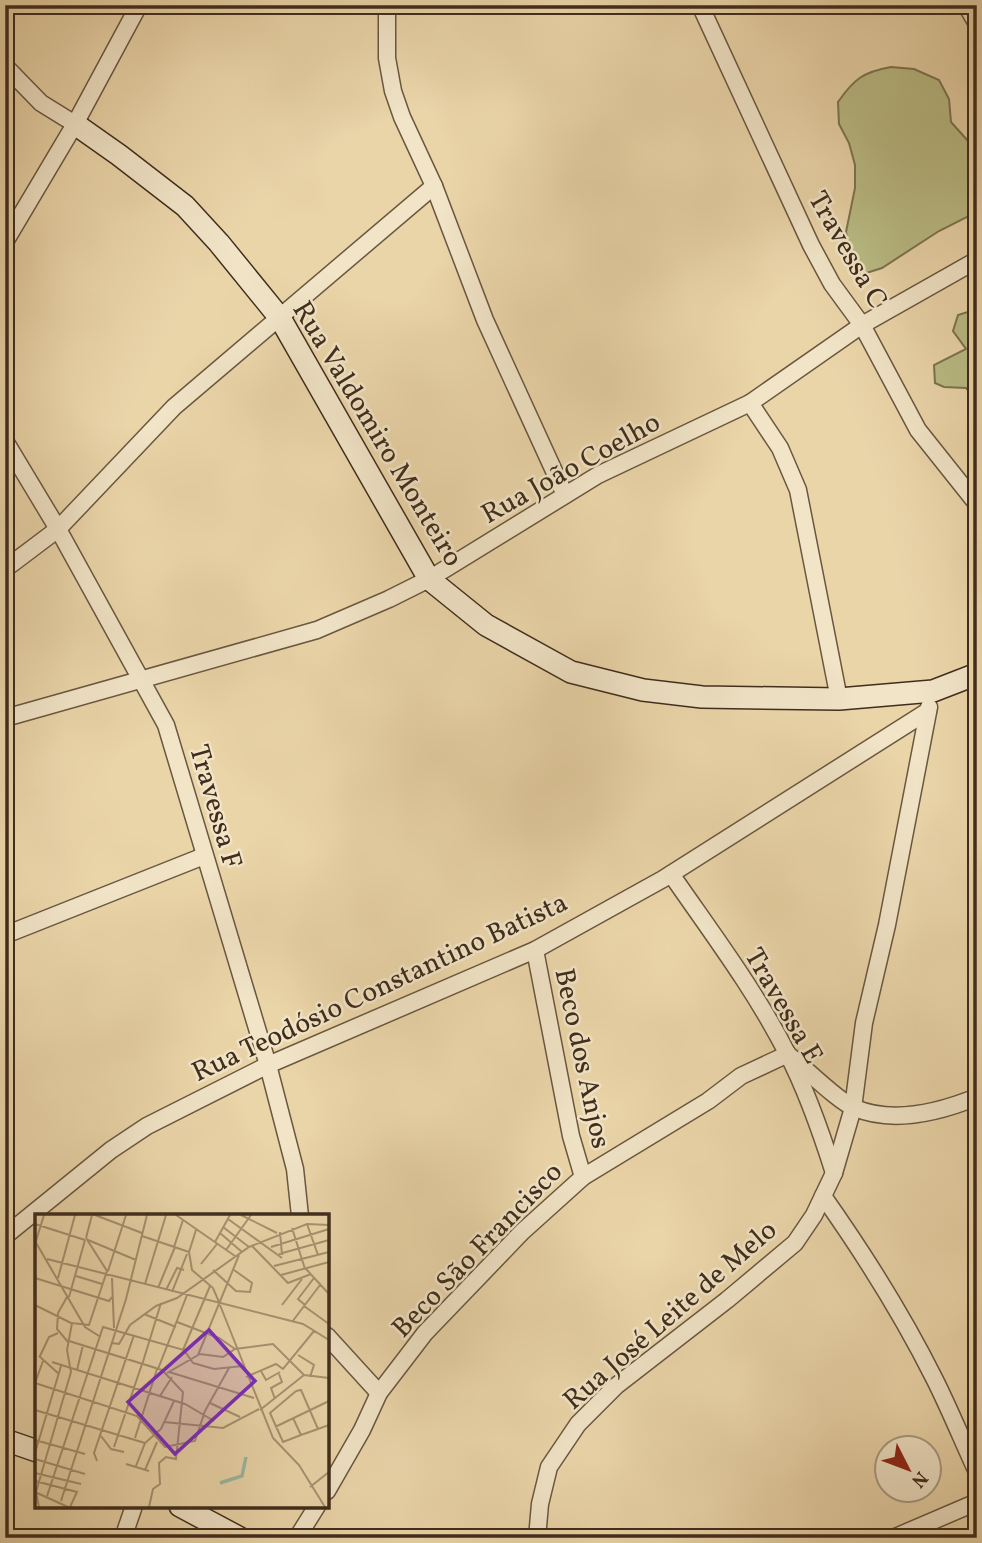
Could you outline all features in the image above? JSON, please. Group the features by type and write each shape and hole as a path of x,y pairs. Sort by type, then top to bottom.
{"street":[{"path":"5,242 75,124 138,5"},
{"path":"387,5 387,58 393,91 402,117 435,186 485,320 565,495"},
{"name":"Travessa C","path":"700,5 811,245 832,284 862,325 918,430 977,504"},
{"path":"966,5 977,24"},
{"path":"5,66 41,103 75,124"},
{"name":"Rua Valdomiro Monteiro","path":"75,124 185,206 281,318 429,579 486,625 571,672 643,690 702,697 931,701"},
{"path":"5,569 58,529 174,407 435,186"},
{"name":"Rua João Coelho","path":"5,719 317,630 429,579 598,475 750,403 862,325 977,260"},
{"path":"750,403 780,448 798,490 839,699"},
{"name":"Travessa F","path":"5,441 58,529 166,725 268,1065 295,1169 300,1214"},
{"name":"Rua Teodósio Constantino Batista","path":"5,1236 111,1150 147,1126 268,1065 535,950 671,874 931,701 977,674"},
{"name":"Rua José Leite de Melo","path":"537,1538 540,1504 549,1467 578,1424 616,1387 795,1243 834,1173 853,1108 864,1023 887,926 931,701"},
{"path":"5,935 204,856"},
{"name":"Travessa E","path":"671,874 731,961 788,1054 817,1122 834,1173"},
{"name":"Beco dos Anjos","path":"535,950 571,1136 583,1177"},
{"path":"788,1054 853,1108 883,1115 903,1115 955,1106 977,1097"},
{"name":"Beco São Francisco","path":"329,1488 362,1430 379,1393 425,1334 522,1232 583,1177 708,1101 741,1076 788,1054"},
{"path":"823,1196 850,1235 928,1367 977,1472"},
{"path":"329,1338 379,1393"},
{"path":"5,1440 35,1450"},
{"path":"893,1538 977,1502"},
{"path":"123,1538 133,1508"},
{"path":"184,1508 240,1538"},
{"path":"297,1538 316,1508"}],"green space":[{"path":"891,67 914,69 939,80 949,99 951,122 977,151 977,212 939,231 882,268 860,275 850,255 846,232 855,188 855,165 849,143 839,124 838,102 860,78 873,71"},
{"path":"977,309 977,402 966,388 944,387 935,383 934,365 966,349 953,331 958,315"}]}
